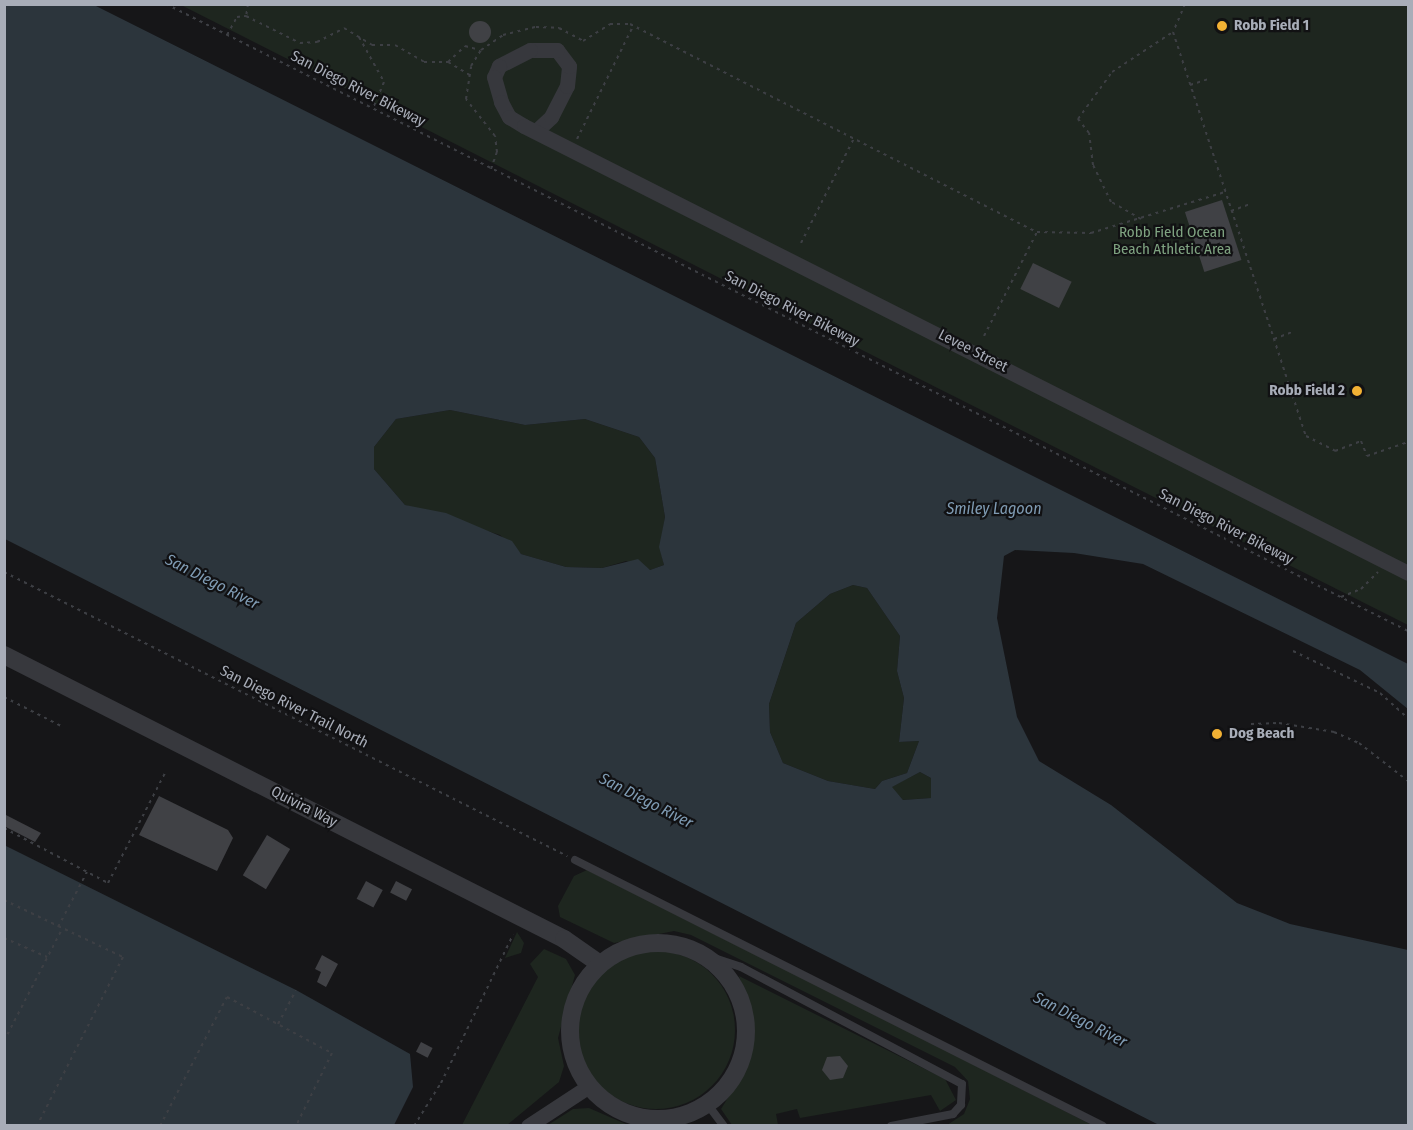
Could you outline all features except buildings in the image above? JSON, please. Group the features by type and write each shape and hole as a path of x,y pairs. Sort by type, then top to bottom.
{"street":[{"name":"Levee Street","path":"536,131 551,117 567,86 569,66 557,50 518,54 499,66 494,77 509,117 536,131 1408,573"},
{"name":"Quivira Way","path":"4,655 564,939 600,964"},
{"path":"648,943 699,953 731,982 745,1014 740,1065 708,1105 658,1119 632,1115 589,1086 574,1056 570,1022 575,1001 600,964 648,943"},
{"path":"528,1125 589,1086"}],"lane":[{"path":"574,860 1102,1125"},
{"path":"699,953 741,967 962,1084 961,1105 953,1114 891,1125"},
{"path":"708,1105 724,1125"}],"path":[{"path":"246,16 248,4"},
{"path":"1141,219 1111,202 1093,165 1089,133 1078,119 1112,72 1173,32 1185,4"},
{"name":"San Diego River Bikeway","path":"167,5 1408,631"},
{"path":"227,35 237,17 246,16 300,43 317,42 344,28 372,45 401,46 432,64 448,62 465,46 481,51"},
{"path":"491,169 497,145 466,99 470,75 481,51 503,35 536,27 559,28 583,41 610,24 633,28 1037,232 1075,235 1141,219 1225,192"},
{"path":"572,149 633,28"},
{"path":"1173,32 1306,436 1335,451 1360,441 1367,456 1408,442"},
{"path":"358,36 384,82 373,108"},
{"path":"448,62 470,75"},
{"path":"1190,85 1208,79"},
{"path":"801,243 854,138"},
{"path":"1231,211 1250,204"},
{"path":"984,336 1037,232"},
{"path":"1274,339 1292,332"},
{"path":"1341,597 1369,583 1384,561"},
{"name":"San Diego River Trail North","path":"4,572 574,860"},
{"path":"1293,651 1380,693 1408,718"},
{"path":"4,697 63,727"},
{"path":"1251,724 1334,732 1359,742 1408,781"},
{"path":"4,828 108,883 166,771"},
{"path":"4,1041 87,872"},
{"path":"4,900 123,957 37,1125"},
{"path":"414,1125 442,1081 513,935"},
{"path":"4,938 47,957"},
{"path":"278,1024 296,990"},
{"path":"160,1125 227,997 332,1053 296,1125"}],"green space":[{"name":"Robb Field Ocean Beach Athletic Area","path":"181,5 1408,5 1408,625 858,348"},
{"path":"450,410 525,425 585,419 639,437 655,458 665,517 660,547 664,565 650,570 626,561 602,568 566,567 521,554 500,535 405,505 374,469 374,447 396,419"},
{"path":"853,585 867,588 900,636 897,671 904,698 899,742 919,741 907,773 882,781 875,789 828,781 783,763 770,732 769,704 796,623 830,594"},
{"path":"920,772 931,778 931,798 903,800 891,787"},
{"path":"587,870 1092,1125 947,1125 964,1114 970,1099 968,1081 955,1067 691,935 674,931 614,943 560,917 558,906 574,876"},
{"path":"517,932 524,943 521,953 505,958"},
{"path":"544,949 566,959 575,975 558,1038 564,1066 559,1082 507,1125 462,1125 538,977 530,964"},
{"path":"656,951 686,957 700,964 712,974 722,986 729,1000 735,1030 729,1060 722,1074 712,1086 700,1096 686,1103 656,1109 626,1103 612,1096 600,1086 590,1074 583,1060 577,1030 583,1000 590,986 600,974 612,964 626,957"},
{"path":"739,976 945,1079 956,1100 940,1111 931,1095 800,1118 797,1109 776,1114 778,1125 732,1125 721,1109 744,1072 753,1019"},
{"path":"589,1108 628,1125 548,1125 573,1109"}],"water":[{"path":"4,5 94,5 1408,664 1408,709 1360,670 1143,564 1074,553 1015,550 1004,556 997,618 1017,717 1039,761 1111,805 1237,903 1290,924 1408,950 1408,1125 1159,1125 5,539","holes":["450,410 525,425 585,419 639,437 655,458 665,517 659,547 664,565 650,570 638,559 602,568 566,567 521,554 512,541 446,513 405,505 374,469 374,447 396,419","853,585 867,588 900,636 897,671 904,698 899,742 919,741 907,773 882,781 875,789 828,781 783,763 770,732 769,704 796,623 830,594","920,772 931,778 931,798 903,800 892,787"]},
{"path":"4,845 296,990 410,1054 413,1087 394,1125 5,1125"}],"place":[{"name":"Robb Field 1","path":"1222,26"},
{"name":"Robb Field 2","path":"1357,391"},
{"name":"Dog Beach","path":"1217,734"}],"water label":[{"name":"Smiley Lagoon","path":"994,509"},
{"name":"San Diego River","path":"212,582"},
{"name":"San Diego River","path":"646,801"},
{"name":"San Diego River","path":"1080,1020"}]}
